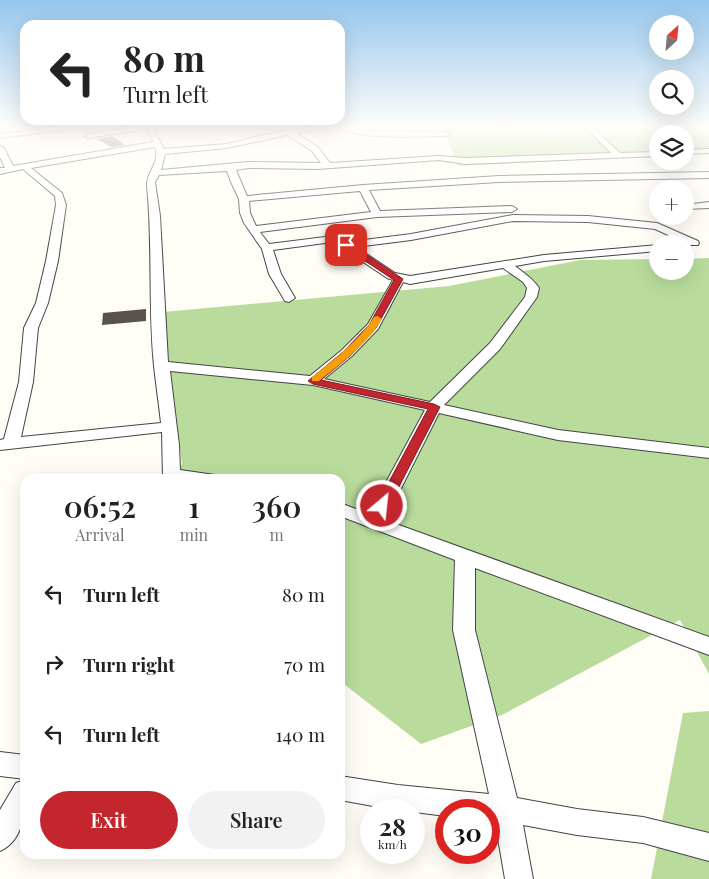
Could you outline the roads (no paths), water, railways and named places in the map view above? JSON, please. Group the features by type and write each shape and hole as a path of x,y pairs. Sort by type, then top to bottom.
{"street":[{"path":"0,171 26,167"},
{"path":"26,167 59,195 61,205 52,261 42,303 31,328 26,382 6,444 167,427"},
{"path":"156,167 151,182 155,216 161,366 173,474"},
{"path":"155,173 237,167"},
{"path":"231,168 234,182 244,199 245,214 253,230 267,248 275,274 289,298"},
{"path":"244,199 363,188 499,179 709,175"},
{"path":"363,188 377,214"},
{"path":"694,206 709,205"},
{"path":"253,230 377,214 524,209"},
{"path":"346,245 411,237 512,218 588,219 657,226 674,235"},
{"path":"267,248 326,240 346,245 391,276 410,280 544,258 649,249"},
{"path":"694,244 709,242"},
{"path":"374,523 434,407 495,346 531,297 533,288 528,280 504,264"},
{"path":"313,381 347,353 373,326 399,279"},
{"path":"161,366 313,381 558,435 709,453"},
{"path":"345,511 709,646"},
{"path":"464,556 464,630 506,808 519,879"},
{"path":"0,764 20,766"},
{"path":"345,789 398,798 506,808 577,822 643,830 709,847"},
{"path":"0,837 20,801"}]}
